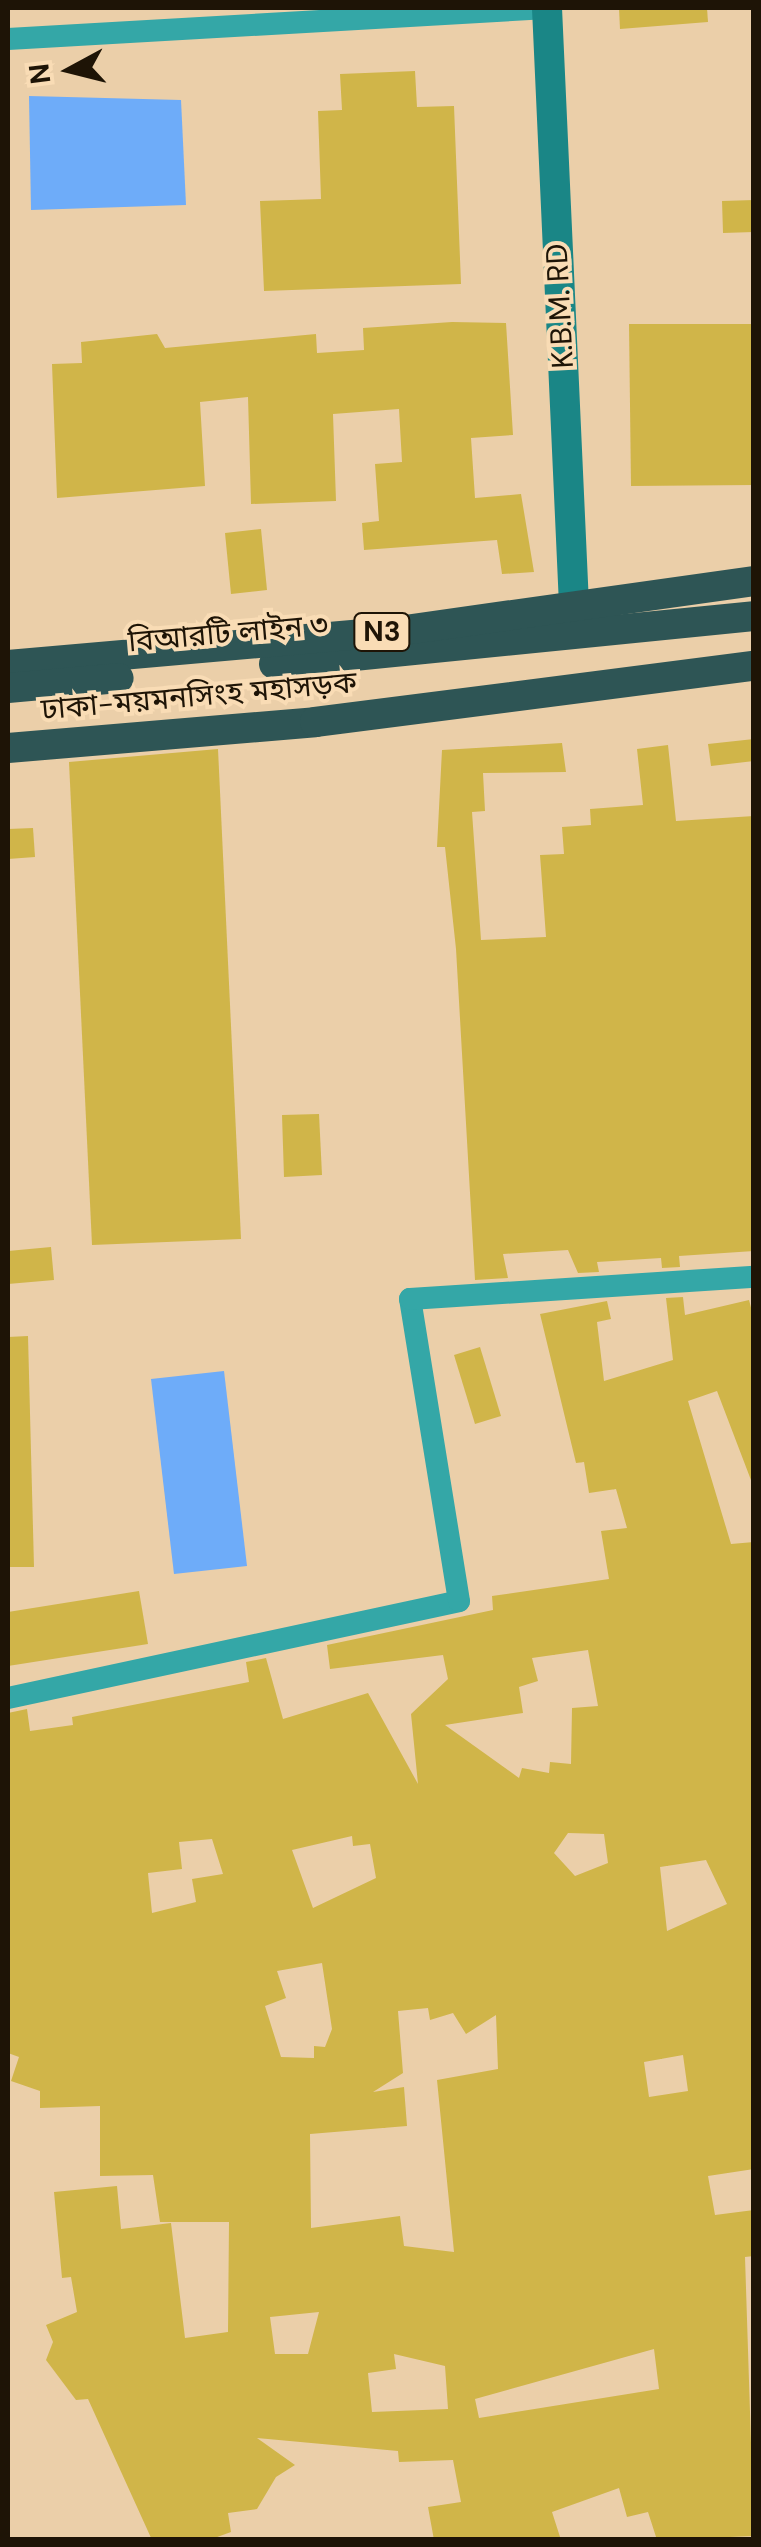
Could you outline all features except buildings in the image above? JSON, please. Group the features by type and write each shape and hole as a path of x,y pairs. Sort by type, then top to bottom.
{"highway":[{"name":"ঢাকা-ময়মনসিংহ মহাসড়ক","path":"8,664 217,650 754,581"},
{"name":"বিআরটি লাইন ৩","path":"8,688 754,616"},
{"name":"ঢাকা-ময়মনসিংহ মহাসড়ক","path":"8,748 315,722 754,666"}],"street":[{"path":"8,39 546,8"},
{"name":"K.B.M. RD","path":"546,8 574,604"},
{"path":"8,1698 458,1601 410,1299 754,1277"}],"water":[{"path":"29,96 181,100 186,205 31,210"},
{"path":"224,1371 247,1566 174,1574 151,1379"}]}
